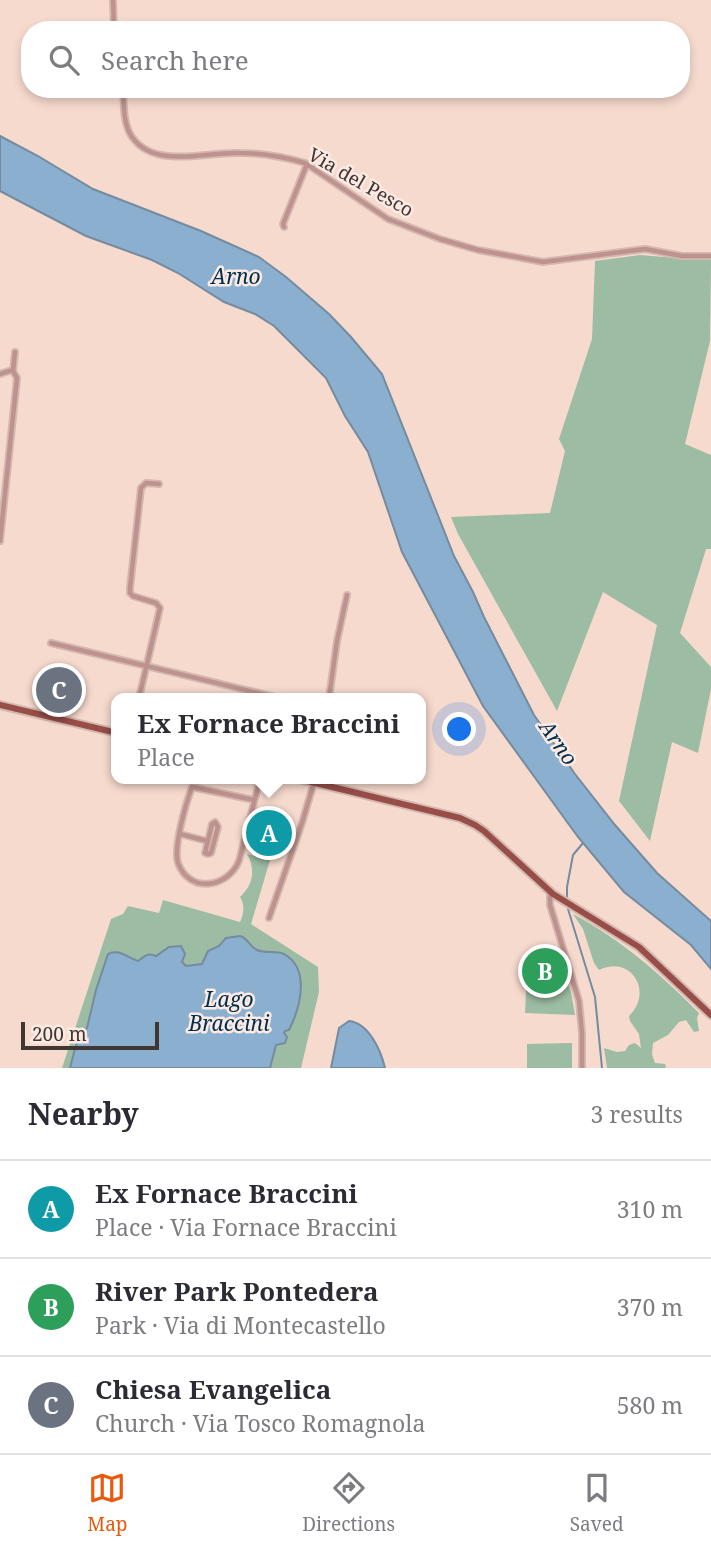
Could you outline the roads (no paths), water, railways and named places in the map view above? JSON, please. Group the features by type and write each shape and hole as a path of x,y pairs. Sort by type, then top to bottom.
{"main road":[{"path":"0,705 111,730"},
{"path":"326,784 468,821 484,831 551,892 639,947 711,1015"}],"street":[{"path":"113,0 114,21"},
{"name":"Via del Pesco","path":"124,98 130,134 138,144 155,154 168,157 239,152 289,158 307,164 388,219 478,250 543,262 645,250 682,256 711,256"},
{"path":"284,228 283,224 307,164"},
{"path":"0,541 17,378 13,371 15,352"},
{"path":"0,374 13,371"},
{"path":"140,693 160,609 156,603 136,597 130,591 141,490 146,482 159,484"},
{"path":"330,693 347,595"},
{"path":"51,643 258,693"},
{"path":"254,800 192,786 177,855 178,864 184,872 209,884 221,881 232,873 238,864 259,784"},
{"path":"269,918 314,784"},
{"path":"216,823 218,827 209,855 205,851 207,841 212,824 216,823"},
{"path":"180,834 207,841"},
{"path":"551,892 550,905 580,1005 582,1068"}],"water":[{"name":"Arno","path":"0,136 93,189 259,257 329,314 351,337 382,374 454,556 534,715 615,825 657,873 711,921 711,969 691,945 624,892 578,837 483,706 402,552 368,452 345,416 326,378 274,326 255,314 224,302 152,260 86,236 0,191"},
{"name":"Lago Braccini","path":"240,936 257,950 284,954 298,969 301,989 297,1011 289,1030 284,1033 287,1037 285,1043 276,1045 270,1068 70,1068 78,1041 87,1028 108,954 119,953 138,961 148,955 156,956 169,947 181,946 185,954 182,962 186,966 202,964 208,951 219,946 226,938"},
{"path":"349,1021 368,1032 377,1046 385,1068 331,1068 339,1028"}],"waterway":[{"path":"567,897 573,855 583,843"},
{"path":"568,909 595,997 602,1068"}],"place":[{"name":"Chiesa Evangelica","path":"59,690"},
{"name":"Ex Fornace Braccini","path":"269,833"},
{"name":"River Park Pontedera","path":"545,971"}]}
